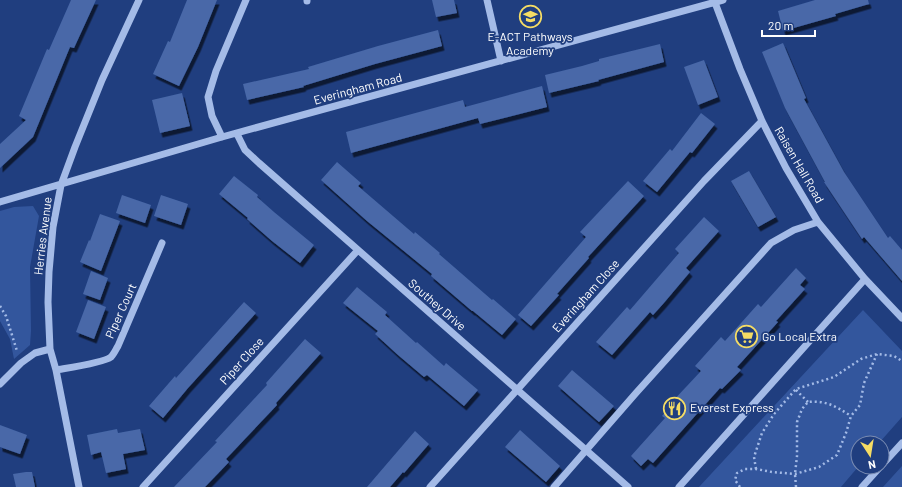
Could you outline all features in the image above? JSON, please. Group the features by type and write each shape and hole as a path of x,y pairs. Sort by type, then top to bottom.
{"street":[{"name":"Herries Avenue","path":"79,487 56,370 50,349 48,302 53,227 61,185 75,147 102,80 139,0"},
{"path":"222,137 212,116 208,97 216,71 246,0"},
{"path":"487,0 501,61"},
{"name":"Everingham Road","path":"0,202 222,137 715,1 724,0"},
{"name":"Raisen Hall Road","path":"715,1 740,69 762,121 786,168 818,222 865,280 902,318"},
{"name":"Everingham Close","path":"430,487 704,181 762,121"},
{"name":"Southey Drive","path":"237,134 246,150 259,163 628,487"},
{"path":"554,487 771,243 794,230 818,222"},
{"name":"Piper Court","path":"56,370 85,365 110,357 118,346 162,244"},
{"name":"Piper Close","path":"143,487 358,250"},
{"path":"679,487 865,280"},
{"path":"0,384 21,363 35,353 50,349"},
{"path":"890,456 902,443"},
{"path":"862,487 873,475"}],"path":[{"path":"0,306 6,316 21,363"},
{"path":"756,469 754,458 762,433 774,414 796,389 834,377 861,359 877,354 894,356 902,361"},
{"path":"740,487 735,480 737,473 745,469 795,474 819,467 837,455 852,416 860,405 864,383 877,354"},
{"path":"796,389 808,402"},
{"path":"796,487 797,422 802,409 808,402 817,401 830,404 852,416"}],"shaded area":[{"path":"33,206 39,216 30,267 30,345 14,359 10,339 0,321 0,211 14,207"},
{"path":"863,310 902,351 902,417 886,435 850,435 851,475 841,487 699,487"},
{"path":"902,466 902,487 883,487"}],"building":[{"path":"71,0 96,0 74,48 70,47 33,137 0,168 0,144 26,120 19,116 47,49 49,50"},
{"path":"187,0 217,0 198,47 179,86 153,74 168,41 170,42"},
{"path":"432,0 454,0 457,13 436,17"},
{"path":"815,0 868,0 869,4 835,14 836,16 783,31 778,11"},
{"path":"438,30 442,46 375,64 303,86 304,87 247,100 243,84 309,69 308,67"},
{"path":"783,43 806,98 804,99 844,172 888,238 890,236 902,250 902,281 864,237 862,239 824,182 785,108 762,52"},
{"path":"660,44 664,62 598,80 599,81 549,93 545,75 599,61 599,59"},
{"path":"704,60 718,97 698,105 684,67"},
{"path":"542,86 547,107 480,124 478,118 351,153 346,132 463,100 465,107"},
{"path":"182,93 190,126 160,133 152,100"},
{"path":"701,113 715,124 692,153 690,152 657,192 643,181 670,149 672,151"},
{"path":"337,162 361,183 358,186 414,234 415,232 440,253 439,254 516,319 502,335 431,276 432,274 367,221 321,180"},
{"path":"749,171 776,217 758,227 731,181"},
{"path":"234,176 258,195 257,197 314,245 300,263 272,241 247,219 248,218 219,194"},
{"path":"628,181 644,196 588,257 589,258 557,294 559,295 531,326 518,315 586,237 580,232"},
{"path":"122,195 151,205 145,223 116,213"},
{"path":"161,195 188,204 181,225 154,216"},
{"path":"100,214 120,221 101,271 80,262"},
{"path":"704,217 719,231 686,268 690,272 663,304 653,315 650,312 612,355 596,342 627,307 630,310 679,253 675,249"},
{"path":"796,268 806,278 800,285 805,289 776,321 778,322 737,367 741,370 722,389 720,388 653,463 648,459 641,466 631,456 665,418 662,416 673,404 671,403 701,371 695,366 721,337 725,341 758,304 761,307"},
{"path":"91,271 108,278 100,300 83,294"},
{"path":"357,287 387,312 385,315 416,343 417,342 444,366 446,363 478,390 464,406 427,375 424,377 398,355 375,334 378,331 343,303"},
{"path":"88,300 106,307 94,339 76,332"},
{"path":"244,302 256,313 163,418 149,406"},
{"path":"305,339 321,353 276,403 277,405 226,459 229,462 205,487 174,487 217,442 215,441 267,385 266,383"},
{"path":"572,370 614,406 599,422 558,386"},
{"path":"0,425 27,435 20,454 0,447"},
{"path":"117,429 118,433 140,429 145,450 123,454 126,469 106,473 101,452 91,455 87,435"},
{"path":"520,430 560,466 546,482 505,447"},
{"path":"415,431 429,444 390,487 367,487"},
{"path":"32,472 35,487 16,487 13,474"}],"place":[{"name":"E-ACT Pathways Academy","path":"530,16"},
{"name":"Go Local Extra","path":"746,337"},
{"name":"Everest Express","path":"675,408"}]}
